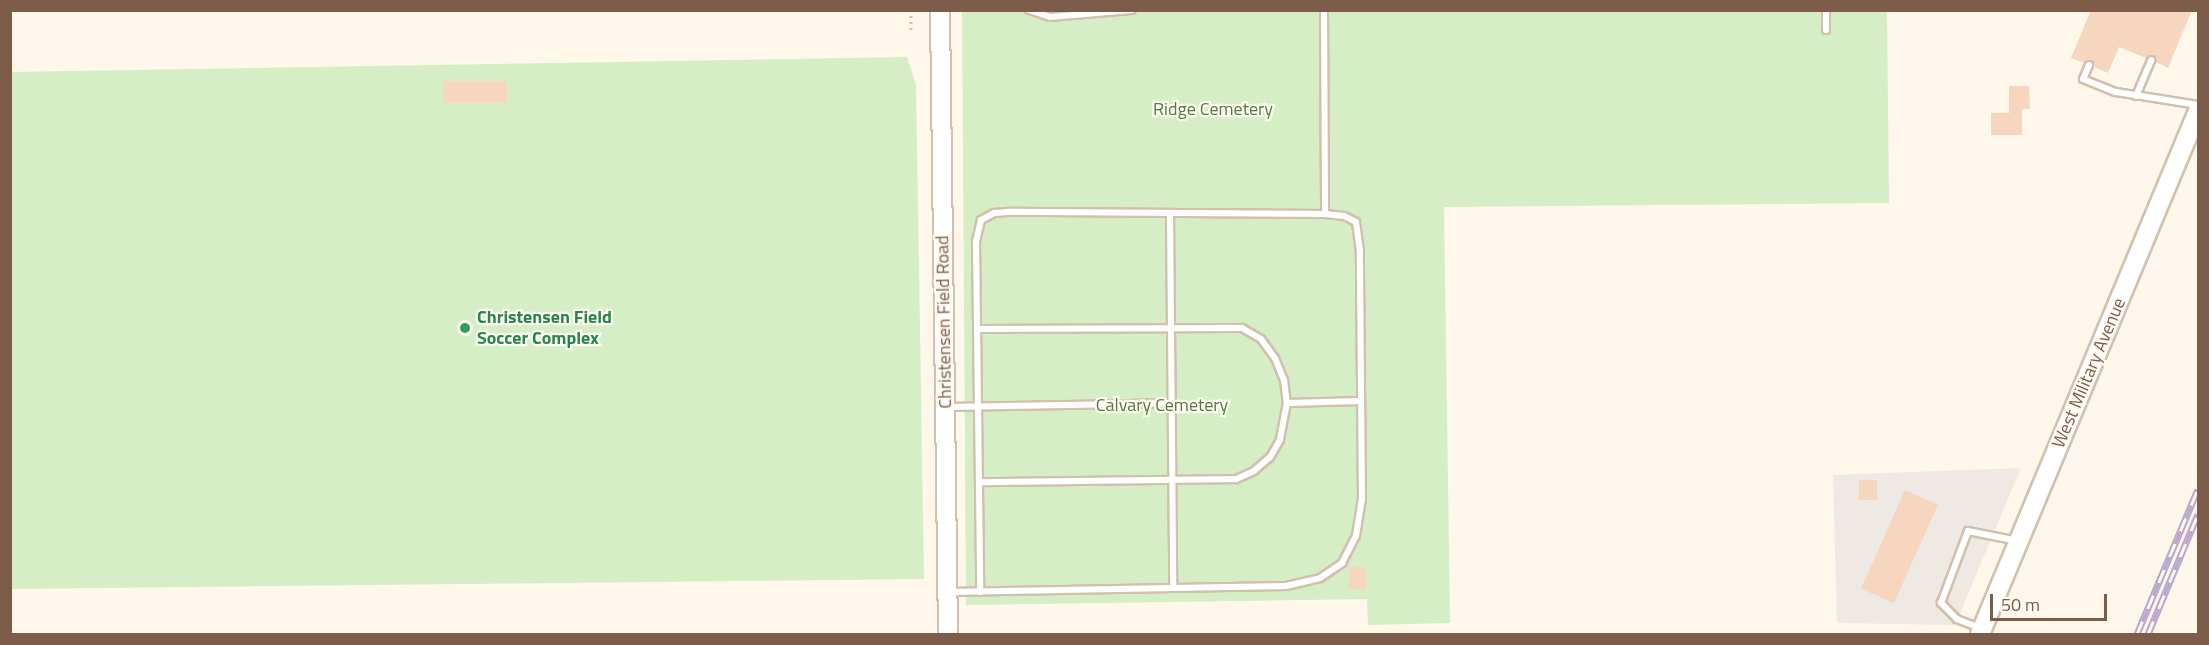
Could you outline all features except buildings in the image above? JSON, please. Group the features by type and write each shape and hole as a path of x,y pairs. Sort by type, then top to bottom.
{"street":[{"name":"Christensen Field Road","path":"940,10 948,634"},
{"name":"West Military Avenue","path":"1981,632 2199,111"}],"lane":[{"path":"1029,10 1050,17 1132,10"},
{"path":"1324,10 1325,214"},
{"path":"1826,10 1826,30"},
{"path":"2136,96 2151,60"},
{"path":"2089,65 2083,80 2136,96 2174,98 2199,105"},
{"path":"1170,213 1169,326 1173,587"},
{"path":"948,592 980,592 1292,585 1320,578 1342,563 1354,544 1361,515 1359,228 1351,218 1325,214 987,215 977,234 980,592"},
{"path":"977,329 1232,326 1256,336 1281,369 1287,403 1280,440 1254,471 1226,480 979,482"},
{"path":"1287,403 1361,401"},
{"path":"946,407 1170,403"},
{"path":"1981,632 1957,620 1941,603 1955,560 1968,531 2018,541"}],"path":[{"path":"911,10 911,30"}],"shaded area":[{"path":"2021,468 1955,625 1837,623 1833,475"}],"green space":[{"path":"962,11 1887,11 1889,203 1444,207 1450,623 1368,625 1367,599 966,605"},
{"name":"Christensen Field Soccer Complex","path":"907,57 916,85 924,579 11,589 10,72"}],"railway":[{"path":"2137,634 2198,489"},
{"path":"2148,634 2198,514"}],"place":[{"name":"Christensen Field Soccer Complex","path":"465,328"}],"park label":[{"name":"Ridge Cemetery","path":"1213,109"},
{"name":"Calvary Cemetery","path":"1162,405"}]}
